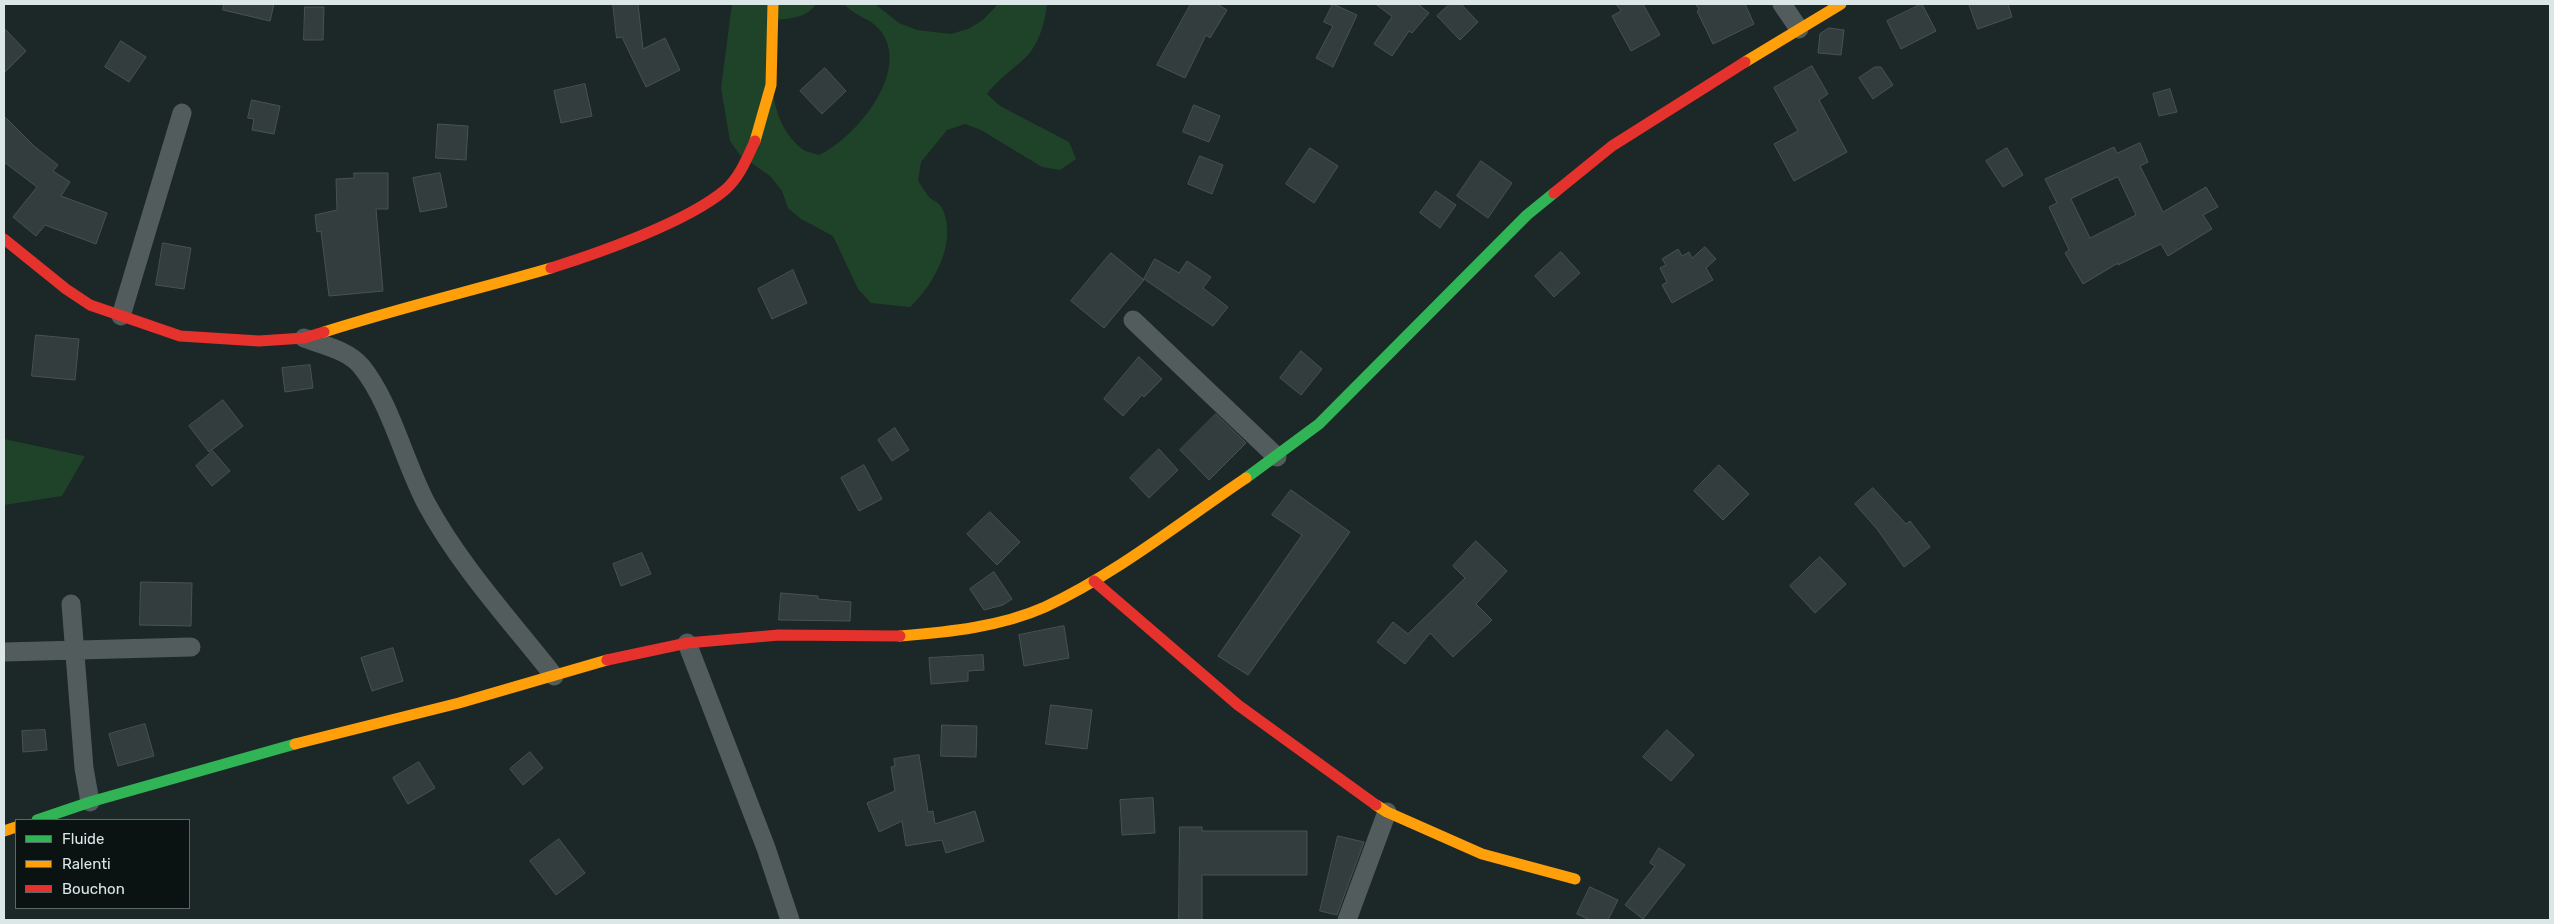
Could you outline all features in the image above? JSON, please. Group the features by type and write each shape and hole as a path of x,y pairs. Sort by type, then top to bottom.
{"street":[{"path":"4,240 66,289 90,305 180,336 259,341 304,338 389,311 476,290 579,259 660,226 698,208 726,189 743,168 758,134 771,85 773,4"},
{"path":"1782,4 1799,29"},
{"path":"40,819 90,802 246,756 459,703 632,653 687,643 779,635 899,636 966,630 1000,622 1044,607 1094,581 1277,457 1319,424 1357,388 1527,215 1612,146 1841,4"},
{"path":"121,316 182,113"},
{"path":"1133,320 1277,457"},
{"path":"304,338 348,355 360,365 381,401 426,502 450,542 554,676"},
{"path":"1094,581 1238,705 1309,758 1387,812 1482,854 1575,879"},
{"path":"71,604 84,768 90,802"},
{"path":"687,643 762,838 790,920"},
{"path":"4,652 192,647"},
{"path":"1347,920 1387,812"}],"green space":[{"path":"732,4 816,4 803,15 773,20 772,71 776,105 781,121 789,135 801,148 819,155 849,134 863,118 876,100 885,82 889,62 888,44 878,28 844,4 875,4 899,23 917,30 951,34 968,29 983,20 998,4 1047,4 1043,26 1038,40 1030,53 1000,79 987,94 1000,106 1069,142 1076,159 1060,170 1042,167 981,130 965,124 947,130 921,162 918,181 929,197 942,208 947,223 947,236 941,263 927,287 910,307 871,303 858,289 833,236 801,219 788,208 782,191 770,176 740,155 730,141 721,88"},
{"path":"4,439 85,456 62,496 4,505"}],"building":[{"path":"224,4 274,4 270,21 223,10"},
{"path":"613,4 638,4 643,49 665,38 680,70 646,87 622,37 617,38"},
{"path":"1191,4 1217,4 1227,10 1210,38 1206,35 1185,78 1157,65"},
{"path":"1333,4 1357,15 1333,67 1316,58 1333,26 1324,22"},
{"path":"1376,4 1418,4 1429,13 1412,33 1409,31 1392,56 1374,44 1392,17"},
{"path":"1450,4 1461,4 1478,22 1460,40 1437,16"},
{"path":"1616,4 1643,4 1660,35 1631,51 1612,16 1621,11"},
{"path":"1696,4 1745,4 1754,24 1713,44 1697,11 1699,10"},
{"path":"1922,4 1936,31 1901,49 1887,21"},
{"path":"1969,4 2008,4 2012,17 1978,29"},
{"path":"305,7 324,7 323,40 304,40"},
{"path":"4,28 26,51 4,73"},
{"path":"1829,28 1844,30 1841,55 1818,53 1820,34"},
{"path":"121,41 146,57 129,82 105,67"},
{"path":"1812,66 1828,94 1819,100 1847,152 1794,181 1774,144 1798,131 1774,88"},
{"path":"1875,67 1881,67 1893,85 1873,99 1859,78"},
{"path":"825,68 846,91 822,114 800,91"},
{"path":"585,84 592,116 561,123 554,91"},
{"path":"2170,89 2177,112 2159,116 2153,94"},
{"path":"252,100 280,106 274,134 252,130 254,119 248,118"},
{"path":"1194,105 1220,116 1209,142 1183,132"},
{"path":"4,116 34,146 58,165 53,171 70,182 61,196 107,213 96,244 45,225 36,236 13,217 37,187 4,162"},
{"path":"438,124 468,126 466,160 436,158"},
{"path":"2140,143 2148,162 2140,166 2163,212 2206,187 2218,207 2203,215 2212,229 2168,256 2161,244 2118,265 2118,263 2083,284 2065,253 2069,250 2049,207 2057,203 2045,179 2114,147 2117,153","holes":["2118,177 2136,215 2090,238 2071,199"]},
{"path":"1310,148 1338,166 1314,203 1286,184"},
{"path":"2007,148 2023,175 2003,187 1986,161"},
{"path":"1200,156 1223,165 1212,194 1188,184"},
{"path":"1481,161 1512,183 1488,218 1457,196"},
{"path":"354,173 388,173 388,209 376,209 383,291 329,296 321,231 317,232 315,215 337,210 336,179 354,178"},
{"path":"440,173 447,207 420,212 413,178"},
{"path":"1436,191 1456,205 1440,228 1420,213"},
{"path":"163,243 191,248 184,289 156,285"},
{"path":"1705,247 1716,259 1706,268 1713,280 1672,303 1662,285 1667,282 1660,268 1666,265 1662,259 1678,249 1682,256 1689,252 1692,258"},
{"path":"1561,252 1580,273 1554,297 1535,276"},
{"path":"1111,253 1144,280 1104,328 1071,301"},
{"path":"1155,259 1179,273 1187,261 1211,277 1203,288 1228,307 1213,326 1144,279"},
{"path":"793,270 807,303 772,319 758,289"},
{"path":"36,335 79,339 75,380 32,376"},
{"path":"1301,351 1322,369 1301,395 1280,378"},
{"path":"1139,357 1162,379 1144,397 1142,395 1123,416 1104,399"},
{"path":"310,365 313,388 285,392 282,368"},
{"path":"223,400 243,426 209,452 189,426"},
{"path":"1216,414 1246,443 1209,480 1180,450"},
{"path":"895,428 909,450 892,461 878,440"},
{"path":"1159,449 1178,470 1149,498 1130,478"},
{"path":"213,451 230,471 212,486 196,466"},
{"path":"864,465 882,499 859,511 841,478"},
{"path":"1719,465 1749,494 1723,520 1694,491"},
{"path":"1873,488 1906,524 1910,521 1930,547 1904,567 1877,529 1855,504"},
{"path":"1291,490 1350,532 1248,675 1218,656 1302,535 1272,515"},
{"path":"990,512 1020,542 997,565 967,534"},
{"path":"1476,541 1507,571 1476,604 1492,620 1453,657 1430,633 1405,664 1377,642 1393,622 1408,634 1465,578 1453,566"},
{"path":"642,553 651,574 621,586 613,564"},
{"path":"1820,557 1846,584 1815,613 1790,586"},
{"path":"994,572 1012,599 1003,605 984,610 970,589"},
{"path":"141,582 192,583 191,626 140,625"},
{"path":"781,593 818,596 818,599 851,602 850,621 779,620"},
{"path":"1064,626 1069,658 1024,666 1019,635"},
{"path":"393,648 403,681 372,691 361,658"},
{"path":"983,655 984,670 968,671 968,681 931,684 929,658"},
{"path":"1051,705 1092,710 1087,749 1046,744"},
{"path":"145,724 154,756 118,766 109,734"},
{"path":"942,725 977,726 976,757 941,756"},
{"path":"45,730 47,750 23,752 22,731"},
{"path":"1667,730 1694,755 1671,781 1643,757"},
{"path":"530,752 543,768 523,785 510,769"},
{"path":"919,755 928,812 933,811 935,824 975,811 984,841 946,853 942,840 906,846 902,821 879,832 867,803 895,791 891,767 895,766 894,759"},
{"path":"419,762 435,788 408,804 393,778"},
{"path":"1153,798 1155,833 1122,835 1120,800"},
{"path":"1180,827 1202,827 1202,831 1307,831 1307,875 1202,875 1202,920 1179,920"},
{"path":"1338,836 1364,842 1337,915 1320,911"},
{"path":"559,839 585,873 556,895 530,861"},
{"path":"1659,848 1685,865 1643,919 1625,905 1655,866 1650,863"},
{"path":"1590,887 1618,900 1608,920 1590,920 1577,914"}],"traffic: fast":[{"path":"1246,478 1319,424 1527,215 1554,193"},
{"path":"40,819 90,802 295,744"}],"traffic: slow":[{"path":"755,141 771,85 773,4"},
{"path":"1745,62 1841,4"},
{"path":"324,332 551,268"},
{"path":"900,636 974,628 1028,614 1045,607 1123,563 1246,478"},
{"path":"295,744 459,703 607,660"},
{"path":"1376,805 1387,812 1482,854 1575,879"},
{"path":"4,831 15,827"}],"traffic: jam":[{"path":"1554,193 1612,146 1745,62"},
{"path":"551,268 593,254 666,225 709,202 725,190 735,179 755,141"},
{"path":"4,239 66,289 90,305 180,336 259,341 304,338 324,332"},
{"path":"1094,581 1238,705 1376,805"},
{"path":"607,660 687,643 779,635 900,636"}]}
